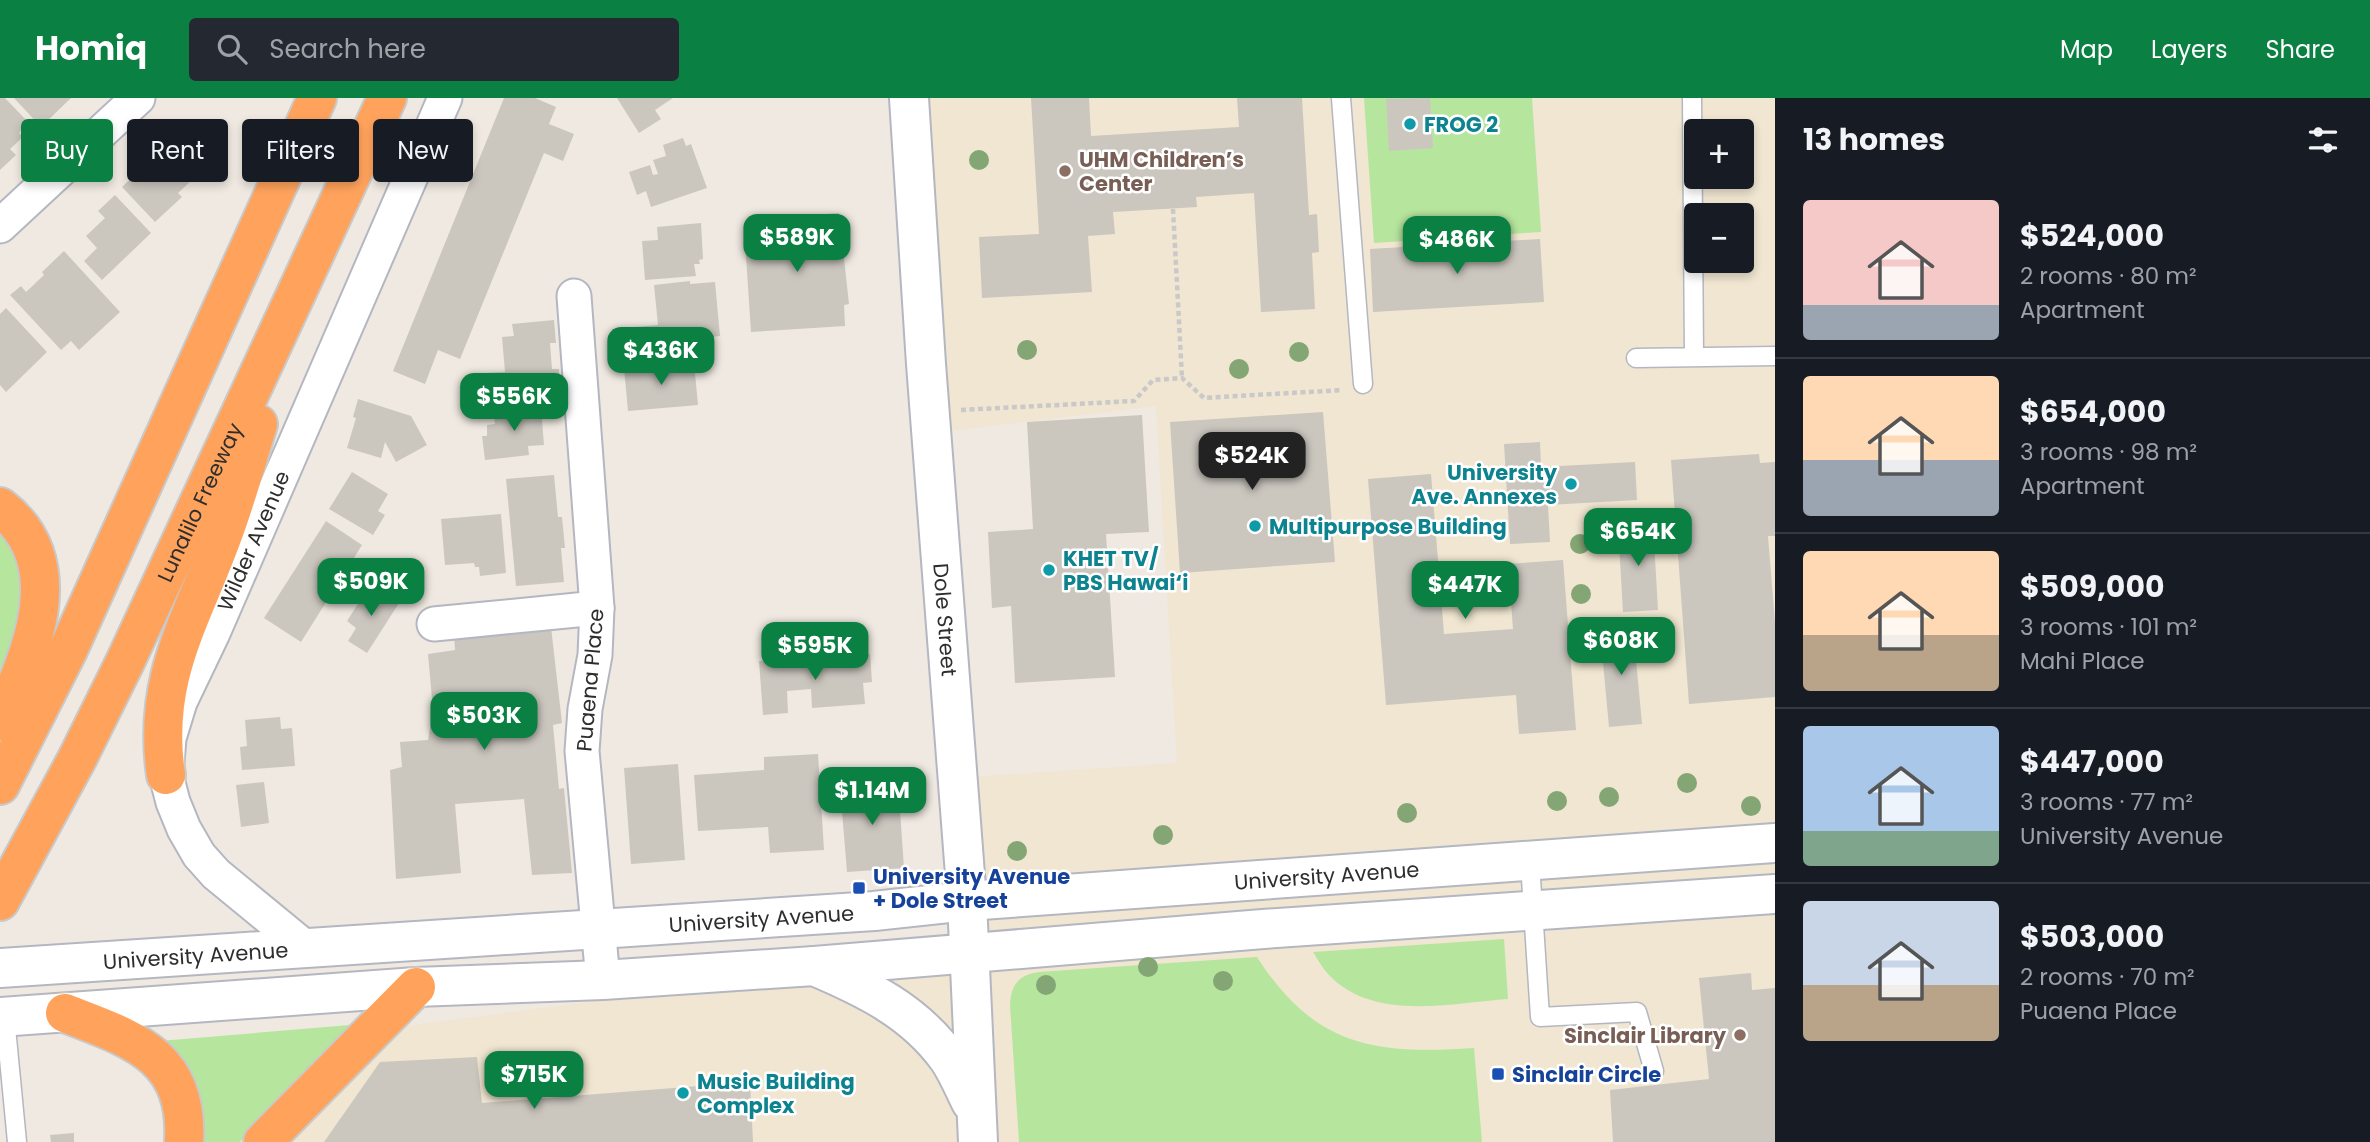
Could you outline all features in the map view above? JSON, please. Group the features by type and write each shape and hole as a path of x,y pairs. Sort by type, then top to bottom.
{"highway":[{"path":"0,785 68,650 317,98"},
{"name":"Lunalilo Freeway","path":"0,901 77,759 125,662 387,98"},
{"path":"166,775 162,748 165,692 188,616 224,533 305,276"},
{"path":"0,507 13,517 24,531 36,564 40,598 31,651 0,721"},
{"path":"262,1142 416,987"},
{"path":"65,1013 123,1035 161,1061 180,1104 185,1128 184,1142"}],"main road":[{"name":"Dole Street","path":"909,98 967,901 977,1128"},
{"name":"University Avenue","path":"0,968 600,930 899,909 967,901 1775,844"},
{"path":"2,1017 416,987 603,980 814,966 969,951 1775,894"},
{"path":"814,966 896,1006 923,1028 950,1059 977,1128"}],"street":[{"path":"0,226 138,98"},
{"name":"Wilder Avenue","path":"306,947 216,874 184,829 166,775 169,738 180,702 219,621 445,98"},
{"name":"Puaena Place","path":"573,296 597,608 595,656 585,709 582,751 603,980"},
{"path":"434,624 597,608"}],"lane":[{"path":"1341,98 1363,384"},
{"path":"1692,98 1695,357"},
{"path":"1636,358 1775,356"},
{"path":"1530,863 1540,1017 1637,1012 1654,1071"},
{"path":"2,1017 17,1142"}],"path":[{"path":"1173,209 1182,378 1204,398 1342,390"},
{"path":"931,412 1134,401 1153,380 1182,378"}],"shaded area":[{"path":"909,98 1775,98 1775,1142 290,1142 391,1028 968,952 957,778 1177,763 1156,406 933,433"}],"green space":[{"path":"1364,98 1532,98 1541,232 1374,243"},
{"path":"0,521 28,584 0,687"},
{"path":"1504,939 1508,999 1438,1006 1390,1004 1347,990 1329,975 1313,952"},
{"path":"1257,957 1279,987 1301,1010 1324,1027 1349,1038 1376,1046 1406,1049 1474,1048 1482,1142 1019,1142 1010,1005 1014,987 1021,978 1039,972"},
{"path":"350,1025 240,1142 197,1142 160,1041"}],"building":[{"path":"0,98 5,98 25,119 21,119 21,139 10,149 16,155 0,170"},
{"path":"14,98 71,98 49,119 34,119"},
{"path":"504,98 535,98 556,107 549,124 574,134 563,161 544,153 460,359 438,350 425,384 393,371 470,182 473,182 473,174"},
{"path":"617,98 673,98 655,110 661,119 639,133"},
{"path":"1031,98 1089,98 1091,136 1239,127 1237,98 1302,98 1309,215 1317,214 1319,252 1312,253 1315,309 1261,312 1254,193 1196,197 1197,207 1113,212 1115,234 1088,236 1092,292 982,298 979,237 1039,234"},
{"name":"FROG 2","path":"1430,98 1433,148 1389,151 1386,99"},
{"path":"683,138 686,146 691,144 707,188 651,207 646,191 637,195 629,172 650,165 653,175 658,174 653,160 666,156 663,145"},
{"path":"127,182 190,182 178,193 182,197 155,222 122,187"},
{"path":"115,195 151,233 102,280 84,261 97,248 86,236 105,218 98,211"},
{"path":"839,213 849,304 844,305 845,326 751,332 744,226 797,223 797,216"},
{"path":"701,223 703,259 699,260 700,264 694,264 696,276 645,280 642,241 658,240 657,227"},
{"path":"1540,239 1544,302 1373,312 1370,249"},
{"path":"64,251 120,312 79,350 71,341 61,350 10,295 21,286 26,292"},
{"path":"690,281 690,284 715,282 720,336 701,338 702,346 614,355 612,329 658,325 654,285"},
{"path":"6,308 47,352 6,392 0,385 0,314"},
{"path":"554,320 556,343 550,343 552,369 559,369 560,391 487,396 485,373 505,372 502,337 514,336 512,324"},
{"path":"694,363 698,405 628,411 624,368"},
{"path":"358,399 411,416 427,445 396,462 385,442 381,458 347,448 356,418 353,417"},
{"path":"541,407 544,445 528,446 529,455 485,460 482,436 487,436 487,425 495,424 493,412"},
{"path":"1323,412 1335,562 1180,573 1170,422"},
{"name":"KHET TV/ PBS Hawai‘i","path":"1142,415 1149,532 1106,534 1115,677 1015,683 1011,606 992,608 988,532 1033,529 1027,422"},
{"name":"University Ave. Annexes","path":"1540,442 1541,467 1635,462 1637,500 1548,505 1550,542 1510,544 1504,444"},
{"path":"1759,454 1760,463 1775,462 1775,536 1768,536 1775,623 1775,697 1689,704 1671,460"},
{"path":"352,472 388,494 378,511 385,515 373,535 329,509"},
{"path":"1431,474 1444,634 1513,629 1508,564 1563,560 1576,730 1519,734 1516,695 1386,705 1368,479"},
{"path":"554,475 558,517 562,517 565,548 561,548 564,582 516,586 506,479"},
{"path":"501,514 506,573 480,576 479,567 475,567 474,563 445,565 441,519"},
{"path":"326,521 362,545 301,642 264,618"},
{"path":"1653,523 1658,610 1623,612 1618,525"},
{"path":"370,585 399,603 367,653 348,641 356,628 347,621"},
{"path":"551,627 562,723 553,725 559,789 564,788 572,873 532,875 524,799 455,804 461,873 396,879 390,770 402,767 400,742 428,740 433,710 428,654 455,650 454,635"},
{"path":"1633,627 1642,724 1609,727 1600,630"},
{"path":"870,654 872,682 863,683 865,704 812,708 811,689 787,691 788,713 763,715 759,661 783,659 783,666 811,664 811,660 841,657 841,663 850,662 850,655"},
{"path":"280,717 281,729 292,728 295,766 242,770 240,747 247,746 245,720"},
{"path":"818,754 824,850 770,853 768,827 698,831 694,775 764,770 764,757"},
{"path":"678,764 685,860 631,864 624,768"},
{"path":"264,782 269,823 241,827 236,785"},
{"path":"898,782 904,868 847,872 840,787"},
{"name":"Sinclair Library","path":"1751,973 1752,990 1775,988 1775,1142 1613,1142 1610,1090 1709,1079 1699,978"},
{"name":"Music Building Complex","path":"477,1057 482,1103 750,1082 753,1142 324,1142 380,1062"},
{"path":"74,1133 74,1142 51,1142 50,1135"}],"place":[{"name":"FROG 2","path":"1410,124"},
{"name":"UHM Children’s Center","path":"1065,171"},
{"name":"University Ave. Annexes","path":"1571,484"},
{"name":"Multipurpose Building","path":"1255,526"},
{"name":"KHET TV/ PBS Hawai‘i","path":"1049,570"},
{"name":"University Avenue + Dole Street","path":"859,888"},
{"name":"Sinclair Library","path":"1740,1035"},
{"name":"Sinclair Circle","path":"1498,1074"},
{"name":"Music Building Complex","path":"683,1093"}]}
